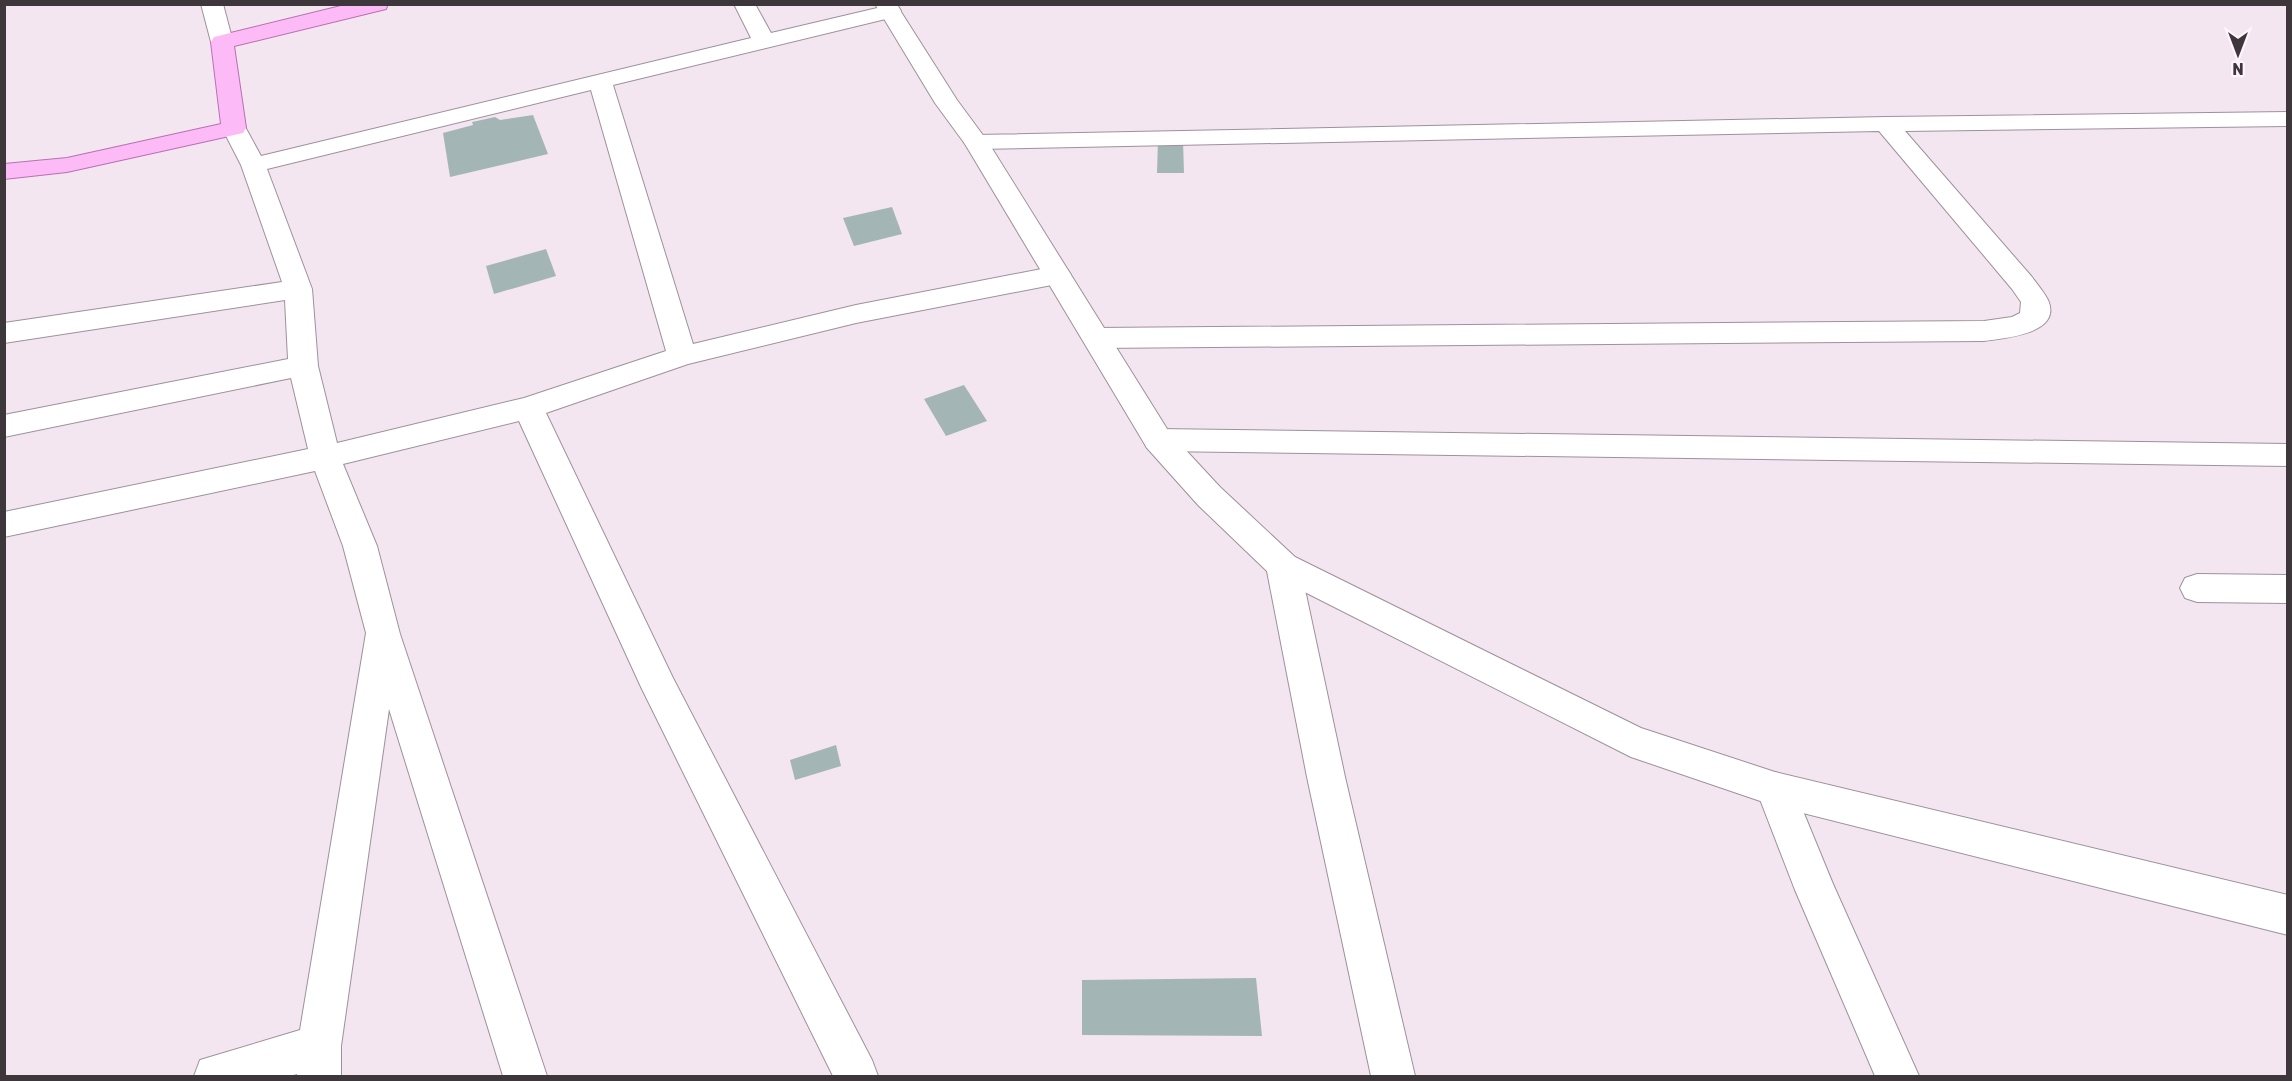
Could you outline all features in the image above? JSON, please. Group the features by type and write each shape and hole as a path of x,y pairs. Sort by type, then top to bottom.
{"main road":[{"path":"4,172 66,165 234,128 222,42 378,4"}],"street":[{"path":"212,4 222,42"},
{"path":"744,4 764,41"},
{"path":"253,165 764,41 888,8 947,103 976,142 1158,440 1209,496 1283,566 1631,741 1775,789 2288,915"},
{"path":"600,81 682,356"},
{"path":"976,142 2288,118"},
{"path":"1096,338 1984,330 2018,326 2034,318 2035,302 2022,283 1886,124"},
{"path":"234,128 253,165 298,289 303,366 325,457 360,546 383,633 525,1077"},
{"path":"4,525 325,457 528,408 682,356 856,315 1057,276"},
{"path":"4,333 139,315 298,289"},
{"path":"4,426 303,366"},
{"path":"528,408 659,687 856,1077"},
{"path":"1158,440 2288,455"},
{"path":"1283,566 1326,777 1393,1077"},
{"path":"2197,588 2288,589"},
{"path":"216,1077 319,1061 383,633"},
{"path":"1775,789 1815,890 1897,1077"}],"building":[{"path":"533,115 548,154 450,177 443,133 473,125 472,122 495,117 500,120"},
{"path":"1158,140 1183,140 1184,173 1157,173"},
{"path":"892,207 902,234 854,246 843,218"},
{"path":"546,249 556,276 494,294 486,266"},
{"path":"964,385 987,421 946,436 924,399"},
{"path":"836,745 841,766 795,780 790,760"},
{"path":"1256,978 1262,1036 1082,1035 1082,980"}]}
